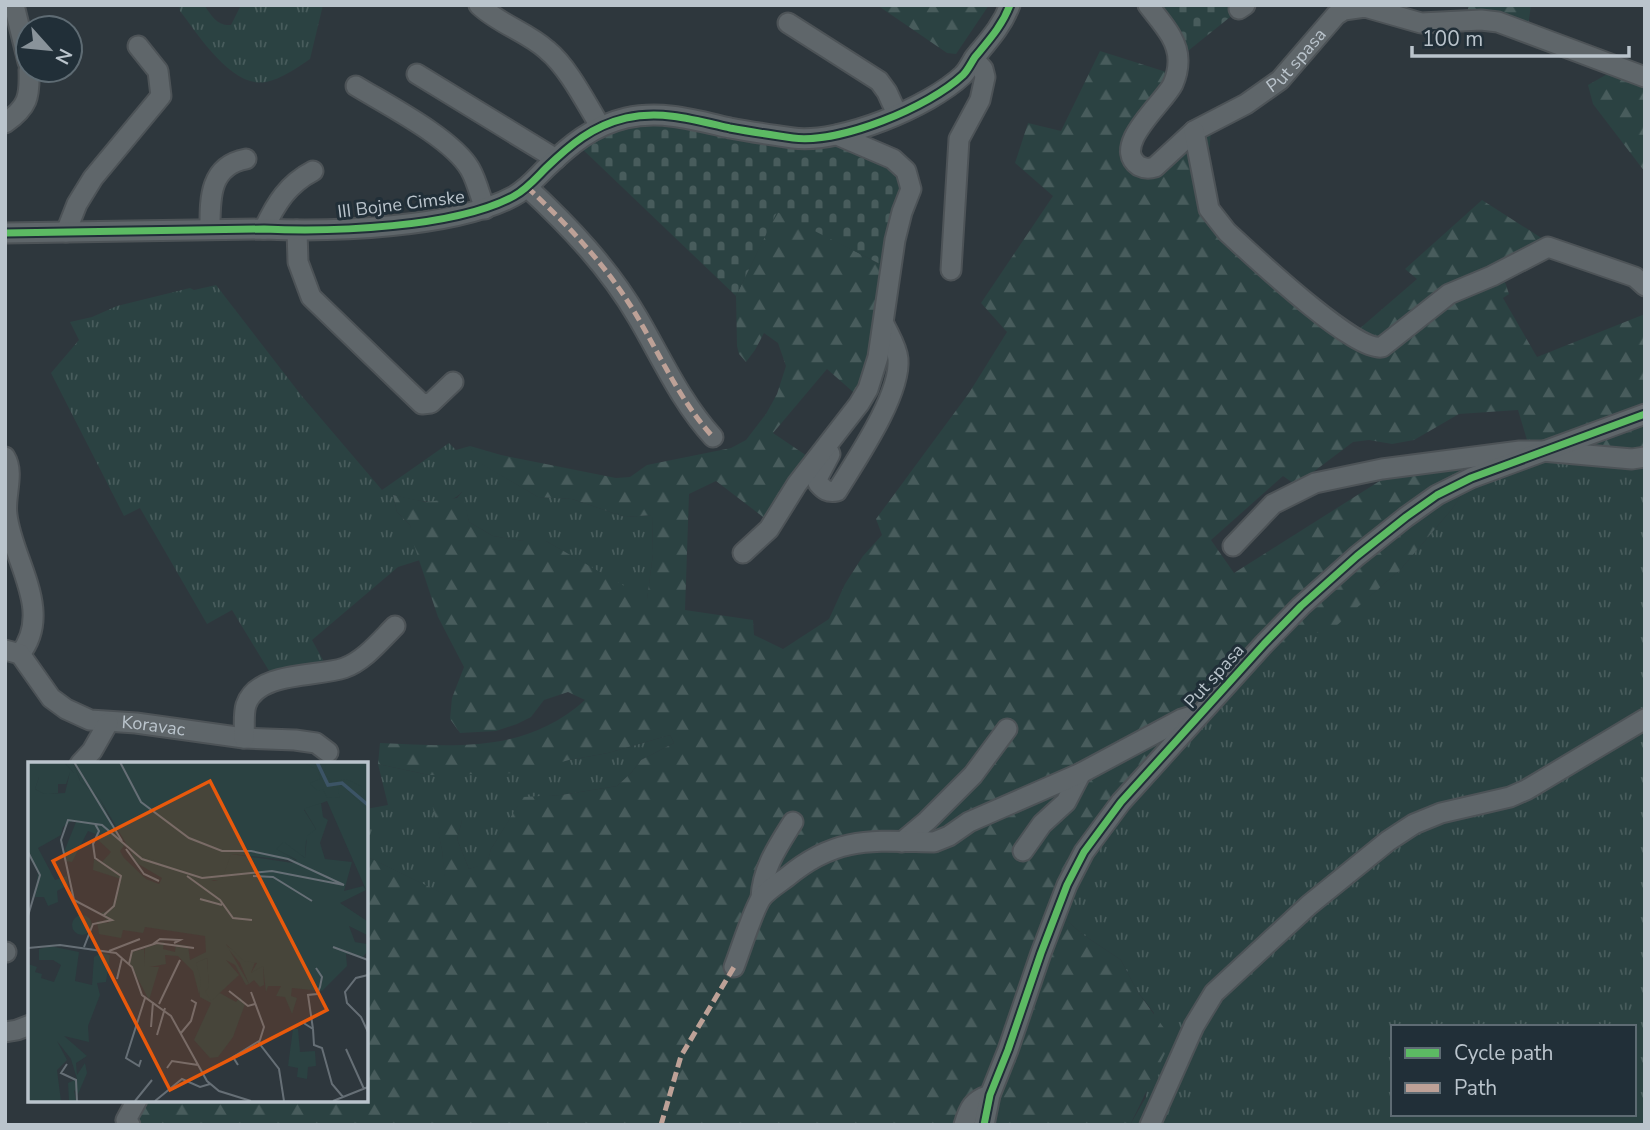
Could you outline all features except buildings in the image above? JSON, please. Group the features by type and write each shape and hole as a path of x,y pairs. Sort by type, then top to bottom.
{"street":[{"path":"479,5 507,26 548,50 600,126"},
{"name":"III Bojne Cimske","path":"5,233 296,230 425,221 485,209 516,195 581,137 600,126 626,118 665,114 796,139 817,139 856,132 941,91 964,74 996,34 1010,5"},
{"name":"Put spasa","path":"1148,5 1171,35 1178,59 1177,72 1165,97 1135,134 1130,153 1139,165 1151,169 1194,131 1246,104 1280,80 1333,10 1365,7 1421,23 1481,20 1498,22 1645,77"},
{"path":"788,23 879,81 897,114"},
{"path":"66,232 77,204 93,178 161,96 158,72 138,46"},
{"path":"951,270 959,139 980,100 985,77 983,69 974,59"},
{"path":"417,74 556,159"},
{"path":"5,123 18,115 29,100 29,84"},
{"path":"356,86 443,141 460,156 470,169 485,209"},
{"path":"1194,131 1209,209 1216,220 1315,309 1368,346 1382,347 1449,294 1492,276 1548,247 1635,277 1645,286"},
{"path":"743,553 769,529 797,484 844,425 868,388 878,357 895,240 911,189 906,171 893,159 837,135"},
{"path":"210,229 214,184 220,171 227,165 246,159"},
{"path":"264,229 275,206 288,188 300,177 313,171"},
{"path":"527,187 568,225 608,273 637,316 686,403 713,436"},
{"path":"296,230 298,262 312,297 334,321 422,404 430,402 453,382"},
{"path":"844,425 818,477 818,484 832,492 837,491 865,444 896,383 898,358 884,323"},
{"name":"Put spasa","path":"984,1125 990,1095 1041,953 1067,885 1084,852 1121,802 1264,644 1301,606 1406,517 1437,495 1471,478 1542,450 1645,414"},
{"path":"1233,546 1273,505 1315,483 1382,469 1479,455 1542,450 1632,459 1645,457"},
{"path":"5,457 9,465 6,511 8,527 27,578 34,628 28,644 13,652"},
{"path":"244,738 246,707 257,690 277,680 345,668 375,646 394,626"},
{"name":"Koravac","path":"13,652 51,698 66,709 90,720 136,723 244,738 316,743 328,752"},
{"path":"761,898 802,864 837,847 871,840 941,840 969,822 1081,773 1182,719 1205,711"},
{"path":"1150,1125 1189,1035 1209,1000 1309,905 1388,841 1414,824 1441,813 1510,797 1526,790 1645,719"},
{"path":"82,762 93,751 108,723"},
{"path":"902,842 973,775 1007,729"},
{"path":"1023,850 1042,824 1066,802 1081,773"},
{"path":"734,967 761,898 766,870 793,822"},
{"path":"5,1032 28,1026"},
{"path":"964,1125 973,1103 978,1098 990,1095"},
{"path":"131,1125 126,1120 135,1102"}],"green space":[{"path":"179,5 204,5 218,22 231,25 241,5 323,5 310,59 272,81 253,82 228,68 217,57 180,11"},
{"path":"877,5 989,5 956,54 947,53"},
{"path":"1148,5 1245,5 1178,59"},
{"path":"1468,5 1531,5 1527,33 1468,16"},
{"path":"1100,51 1179,76 1135,142 1143,165 1212,123 1205,189 1209,209 1351,336 1417,279 1405,269 1482,200 1543,239 1499,264 1509,294 1503,298 1537,357 1645,314 1645,457 1530,450 1518,410 1459,414 1414,440 1392,444 1369,440 1353,442 1296,485 1283,476 1211,540 1234,573 1405,465 1479,455 1477,472 1452,509 1400,570 1336,626 1277,647 1250,652 1102,815 1054,909 1082,934 1121,960 1137,991 1172,1039 1130,1125 138,1125 139,1102 368,1102 368,857 446,895 442,850 432,804 457,809 462,821 457,839 469,869 487,863 491,849 523,797 561,795 617,786 641,760 674,743 670,735 522,773 429,775 378,764 380,743 462,745 514,738 538,730 585,700 568,692 544,700 531,717 517,724 496,731 460,733 450,719 452,698 464,667 438,617 410,525 397,512 393,495 426,502 457,498 463,491 469,522 493,536 546,541 647,599 653,554 652,515 625,517 572,499 538,497 476,461 470,446 501,455 616,478 630,477 647,465 731,448 746,440 777,394 786,366 778,343 764,333 746,362 739,354 737,346 736,296 777,211 888,270 861,399 827,369 773,433 816,462 771,523 716,481 689,494 685,610 753,620 754,635 783,649 829,619 845,584 863,556 882,535 876,519 969,393 1007,332 981,303 1053,196 1015,163 1028,123 1061,131"},
{"path":"1618,68 1645,77 1645,172 1593,104 1588,85"},
{"path":"658,118 840,140 901,167 904,177 890,217 880,264 777,212 736,296 576,143"},
{"path":"216,285 301,395 382,490 449,443 456,450 470,446 477,461 538,497 572,499 625,517 652,515 653,554 647,600 546,541 493,536 469,522 462,492 456,497 439,502 393,495 397,512 410,525 420,560 398,567 312,640 329,671 274,679 232,610 207,624 140,508 124,516 51,373 79,340 70,322 92,317 117,306 190,288 194,290"},
{"path":"1645,457 1645,1125 1130,1125 1146,1097 1154,1013 1137,991 1121,960 1082,934 1054,909 1072,862 1250,652 1370,596 1400,570 1452,509 1477,472 1503,460"},
{"path":"670,735 674,743 641,760 617,786 523,798 491,849 487,864 469,869 457,839 462,821 433,804 447,896 368,857 368,809 388,805 378,764 429,775 569,760 608,753"}],"marked path":[{"path":"527,187 573,232 614,282 682,395 713,437"},
{"path":"661,1125 681,1056 734,967"}],"cycle path":[{"path":"5,233 323,230 392,226 460,215 514,196 582,137 603,126 639,116 678,117 793,138 835,135 907,111 948,87 963,75 999,26 1010,5"},
{"path":"984,1125 990,1095 1041,953 1067,885 1084,852 1121,802 1264,644 1301,606 1357,556 1437,495 1471,478 1645,414"}]}
